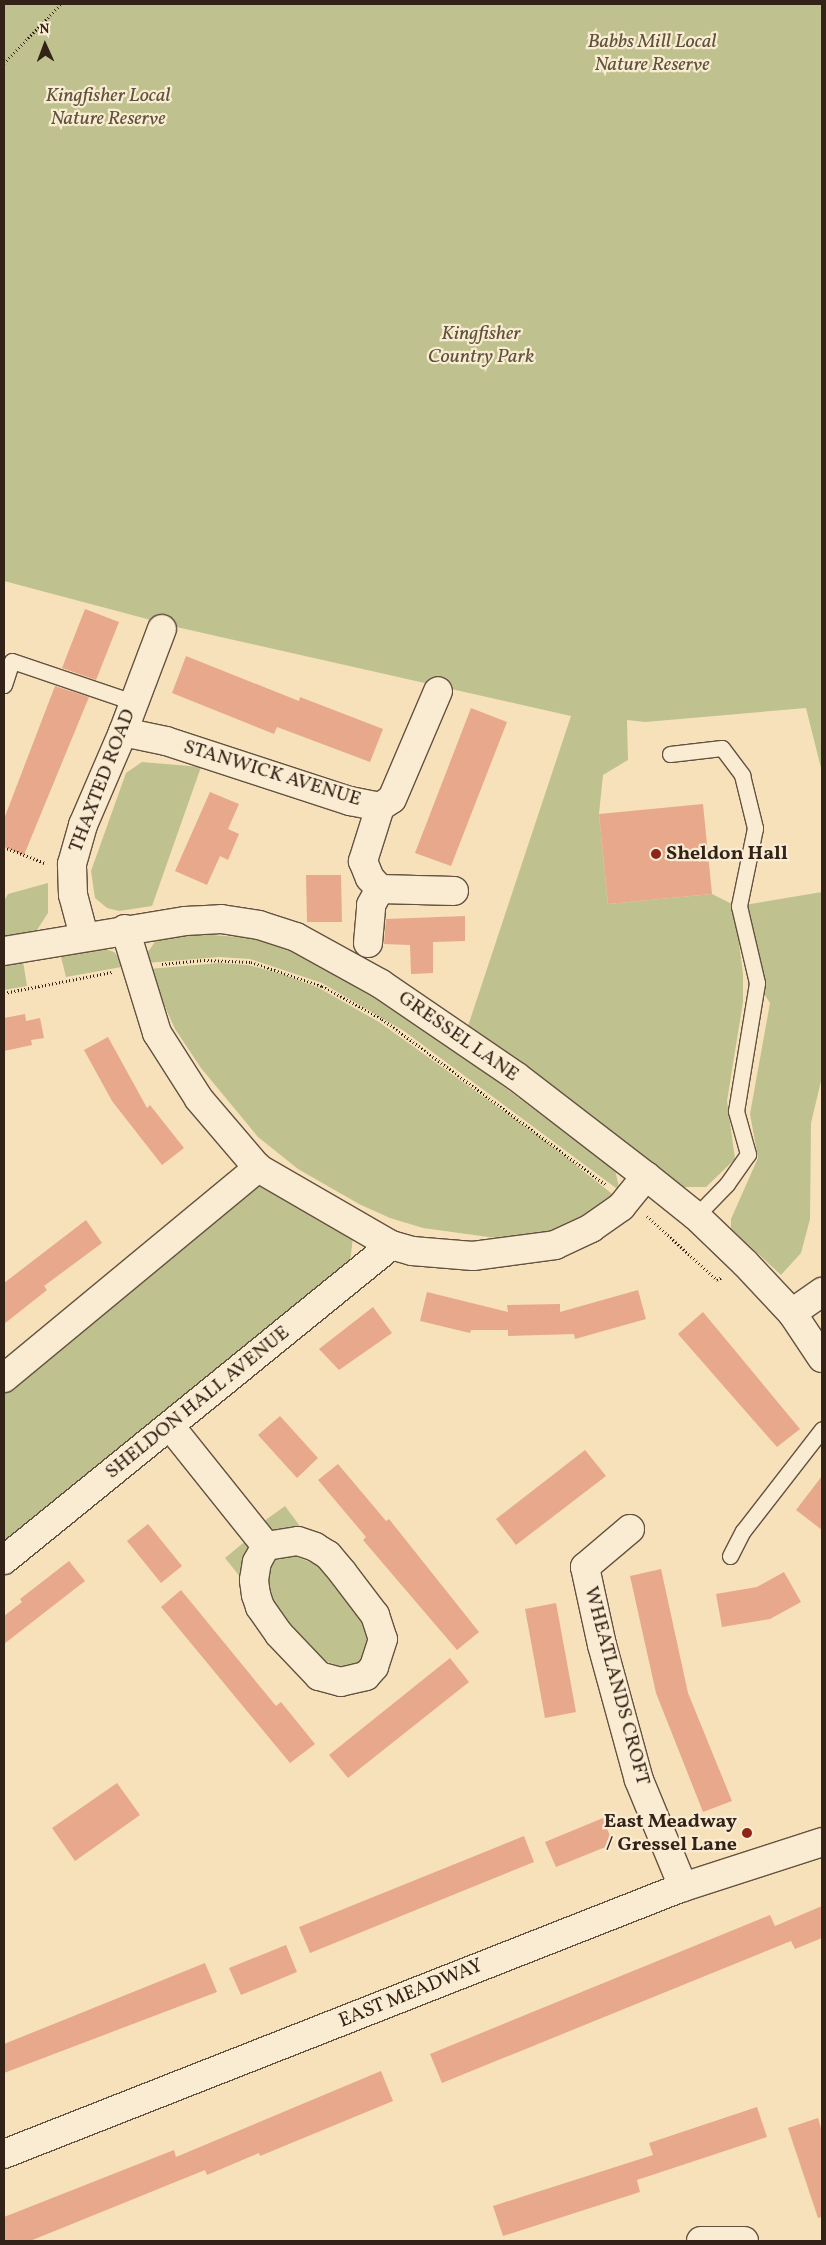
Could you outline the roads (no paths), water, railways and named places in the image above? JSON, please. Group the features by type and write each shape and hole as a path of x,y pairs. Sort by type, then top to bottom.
{"street":[{"name":"THAXTED ROAD","path":"84,936 73,895 72,864 83,824 123,732 162,629"},
{"name":"STANWICK AVENUE","path":"123,732 166,741 350,801 380,807 392,799 438,691"},
{"path":"380,807 363,861 370,878 380,889 454,891"},
{"path":"368,943 371,905 380,889"},
{"name":"GRESSEL LANE","path":"4,951 124,929 221,920 258,925 296,937 381,984 516,1076 696,1216 792,1313 822,1358"},
{"path":"124,929 157,1033 199,1098 258,1168 391,1245 412,1250 473,1256 555,1245 591,1228 621,1207 646,1176"},
{"path":"4,1378 258,1168"},
{"name":"SHELDON HALL AVENUE","path":"4,1560 391,1245"},
{"path":"792,1313 822,1292"},
{"path":"170,1426 266,1546"},
{"name":"WHEATLANDS CROFT","path":"630,1529 585,1567 602,1645 639,1780 683,1887"},
{"path":"298,1541 315,1547 328,1555 343,1573 375,1615 383,1639 374,1667 366,1676 341,1682 319,1676 279,1634 260,1607 256,1595 254,1580 257,1562 266,1546 298,1541"},
{"name":"EAST MEADWAY","path":"4,2154 683,1887 822,1842"},
{"path":"701,2241 744,2241"}],"lane":[{"path":"4,685 12,661 133,702"},
{"path":"670,754 722,748 742,775 755,828 739,906 756,983 736,1111 748,1154 727,1184 696,1216"},
{"path":"730,1556 743,1531 822,1429"}],"place":[{"name":"Sheldon Hall","path":"656,854"},
{"name":"East Meadway / Gressel Lane","path":"747,1833"}],"park label":[{"name":"Babbs Mill Local Nature Reserve","path":"652,54"},
{"name":"Kingfisher Local Nature Reserve","path":"108,108"},
{"name":"Kingfisher Country Park","path":"481,346"}]}
